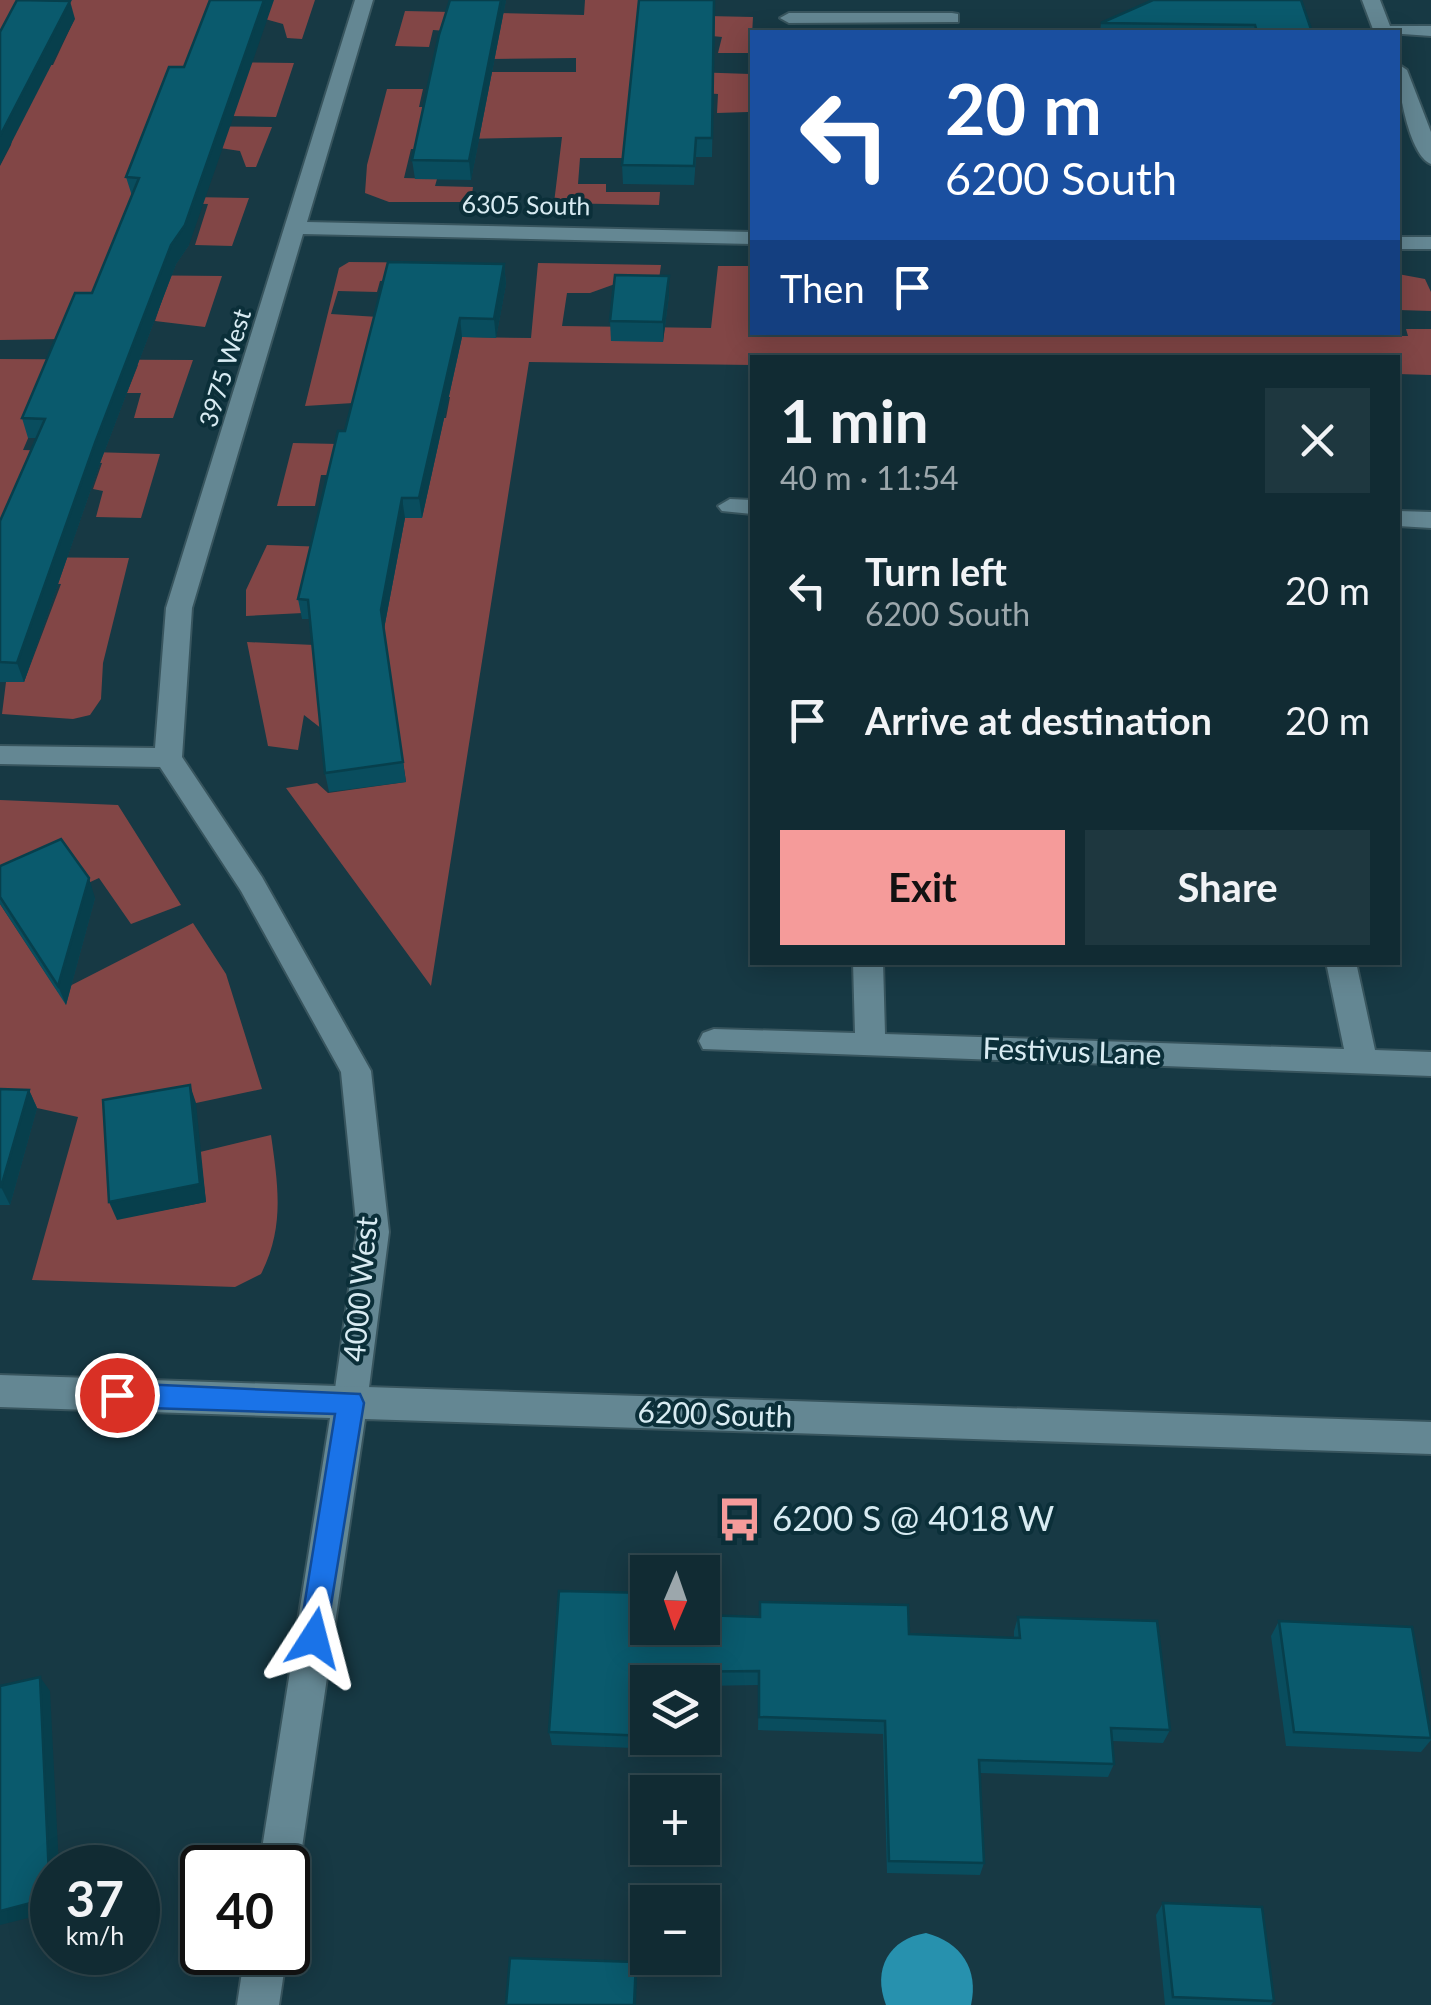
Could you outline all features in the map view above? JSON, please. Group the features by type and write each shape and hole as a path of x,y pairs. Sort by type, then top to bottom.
{"street":[{"name":"3975 West","path":"168,758 179,608 298,228 364,0"},
{"path":"1371,0 1382,30"},
{"path":"789,17 952,18"},
{"path":"1400,32 1431,31"},
{"path":"1400,75 1431,158"},
{"name":"6305 South","path":"298,228 750,238"},
{"path":"1400,244 1431,243"},
{"path":"1400,519 1431,520"},
{"path":"0,754 168,758"},
{"name":"4000 West","path":"168,758 261,899 356,1071 372,1232 350,1403 282,1845"},
{"path":"868,965 870,1045"},
{"path":"1342,965 1362,1061"},
{"name":"Festivus Lane","path":"714,1041 1431,1064"},
{"name":"6200 South","path":"0,1391 1431,1438"},
{"path":"258,2005 263,1975"}],"shaded area":[{"path":"0,0 315,0 302,39 287,38 283,24 265,19 201,62 294,63 276,117 230,116 168,126 272,127 256,167 246,167 240,151 220,148 132,196 249,198 232,246 195,245 208,204 145,203 117,275 222,276 205,327 155,321 168,282 62,339 0,340 0,166 11,145 27,65 53,65 74,20 0,39"},
{"path":"585,0 661,0 663,15 753,17 750,53 718,53 722,37 712,36 692,72 750,74 748,112 717,113 718,94 701,93 625,158 580,158 578,184 606,184 606,192 660,192 659,205 554,203 562,137 461,139 459,150 411,149 404,178 437,179 435,186 473,187 471,202 389,202 365,193 367,165 387,89 423,89 419,107 431,107 484,72 576,72 576,58 491,59 447,31 433,30 429,47 395,46 405,11 584,15"},
{"path":"349,262 464,263 464,275 380,281 377,292 338,291 331,314 394,318 403,336 531,338 538,263 661,265 658,286 615,284 590,293 567,293 562,326 711,328 718,266 750,266 750,335 1408,336 1406,329 1431,329 1431,375 1400,374 1400,355 750,355 750,365 529,362 431,986 286,788 317,783 328,793 406,782 390,671 317,680 322,729 304,715 298,750 268,746 247,642 380,648 303,613 246,616 246,590 267,545 391,549 397,518 421,518 335,475 321,475 315,506 277,506 293,443 428,446 432,418 446,418 450,397 305,406 339,268"},
{"path":"1400,274 1425,279 1431,292 1431,311 1400,310"},
{"path":"0,359 193,360 173,418 134,418 141,393 127,393 138,365 44,401 23,450 160,454 141,518 96,517 103,491 93,489 102,463 42,461 8,557 129,558 103,663 101,699 90,715 73,719 2,714 6,682 24,682 61,584 0,582"},
{"path":"0,800 118,805 181,905 131,924 99,878 86,884 0,889"},
{"path":"0,904 58,992 193,923 226,974 262,1089 196,1103 117,1219 206,1202 200,1152 271,1135 277,1223 261,1274 235,1287 32,1280 78,1117 37,1108 0,1108"}],"water":[{"path":"926,1933 949,1943 965,1959 972,1980 971,2005 886,2005 881,1979 887,1958 902,1942"}],"building":[{"path":"17,0 70,1 0,136 0,32"},
{"path":"210,0 264,0 185,225 171,245 95,443 17,663 0,662 0,521 45,419 22,418 75,293 92,293 139,178 126,177 169,67 184,67"},
{"path":"450,0 501,0 469,161 412,160 439,35"},
{"path":"639,0 714,0 712,138 696,138 694,166 622,165"},
{"path":"1153,0 1301,0 1311,30 1256,30 1255,25 1101,23"},
{"path":"388,262 504,264 494,319 460,318 419,498 402,498 381,610 403,762 325,773 308,600 298,599 338,431 345,431"},
{"path":"615,275 669,276 663,322 610,321"},
{"path":"61,839 89,878 58,986 0,897 0,866"},
{"path":"190,1085 200,1184 109,1202 103,1100"},
{"path":"0,1089 29,1090 1,1187 0,1187"},
{"path":"559,1591 630,1593 630,1645 720,1645 720,1616 760,1617 760,1602 908,1605 909,1634 1020,1638 1018,1617 1157,1621 1170,1730 1111,1728 1114,1764 979,1760 984,1863 889,1861 885,1721 759,1717 759,1671 720,1671 720,1665 630,1665 630,1735 549,1732"},
{"path":"1279,1621 1412,1627 1431,1738 1294,1732"},
{"path":"40,1677 48,1845 30,1845 30,1903 0,1911 0,1686"},
{"path":"1163,1903 1262,1907 1274,2001 1173,1997"},
{"path":"510,1958 630,1962 630,1975 635,1975 634,2005 506,2005"}],"place":[{"name":"6200 S @ 4018 W","path":"739,1519"}],"route":[{"path":"117,1395 350,1403 314,1638"}]}
